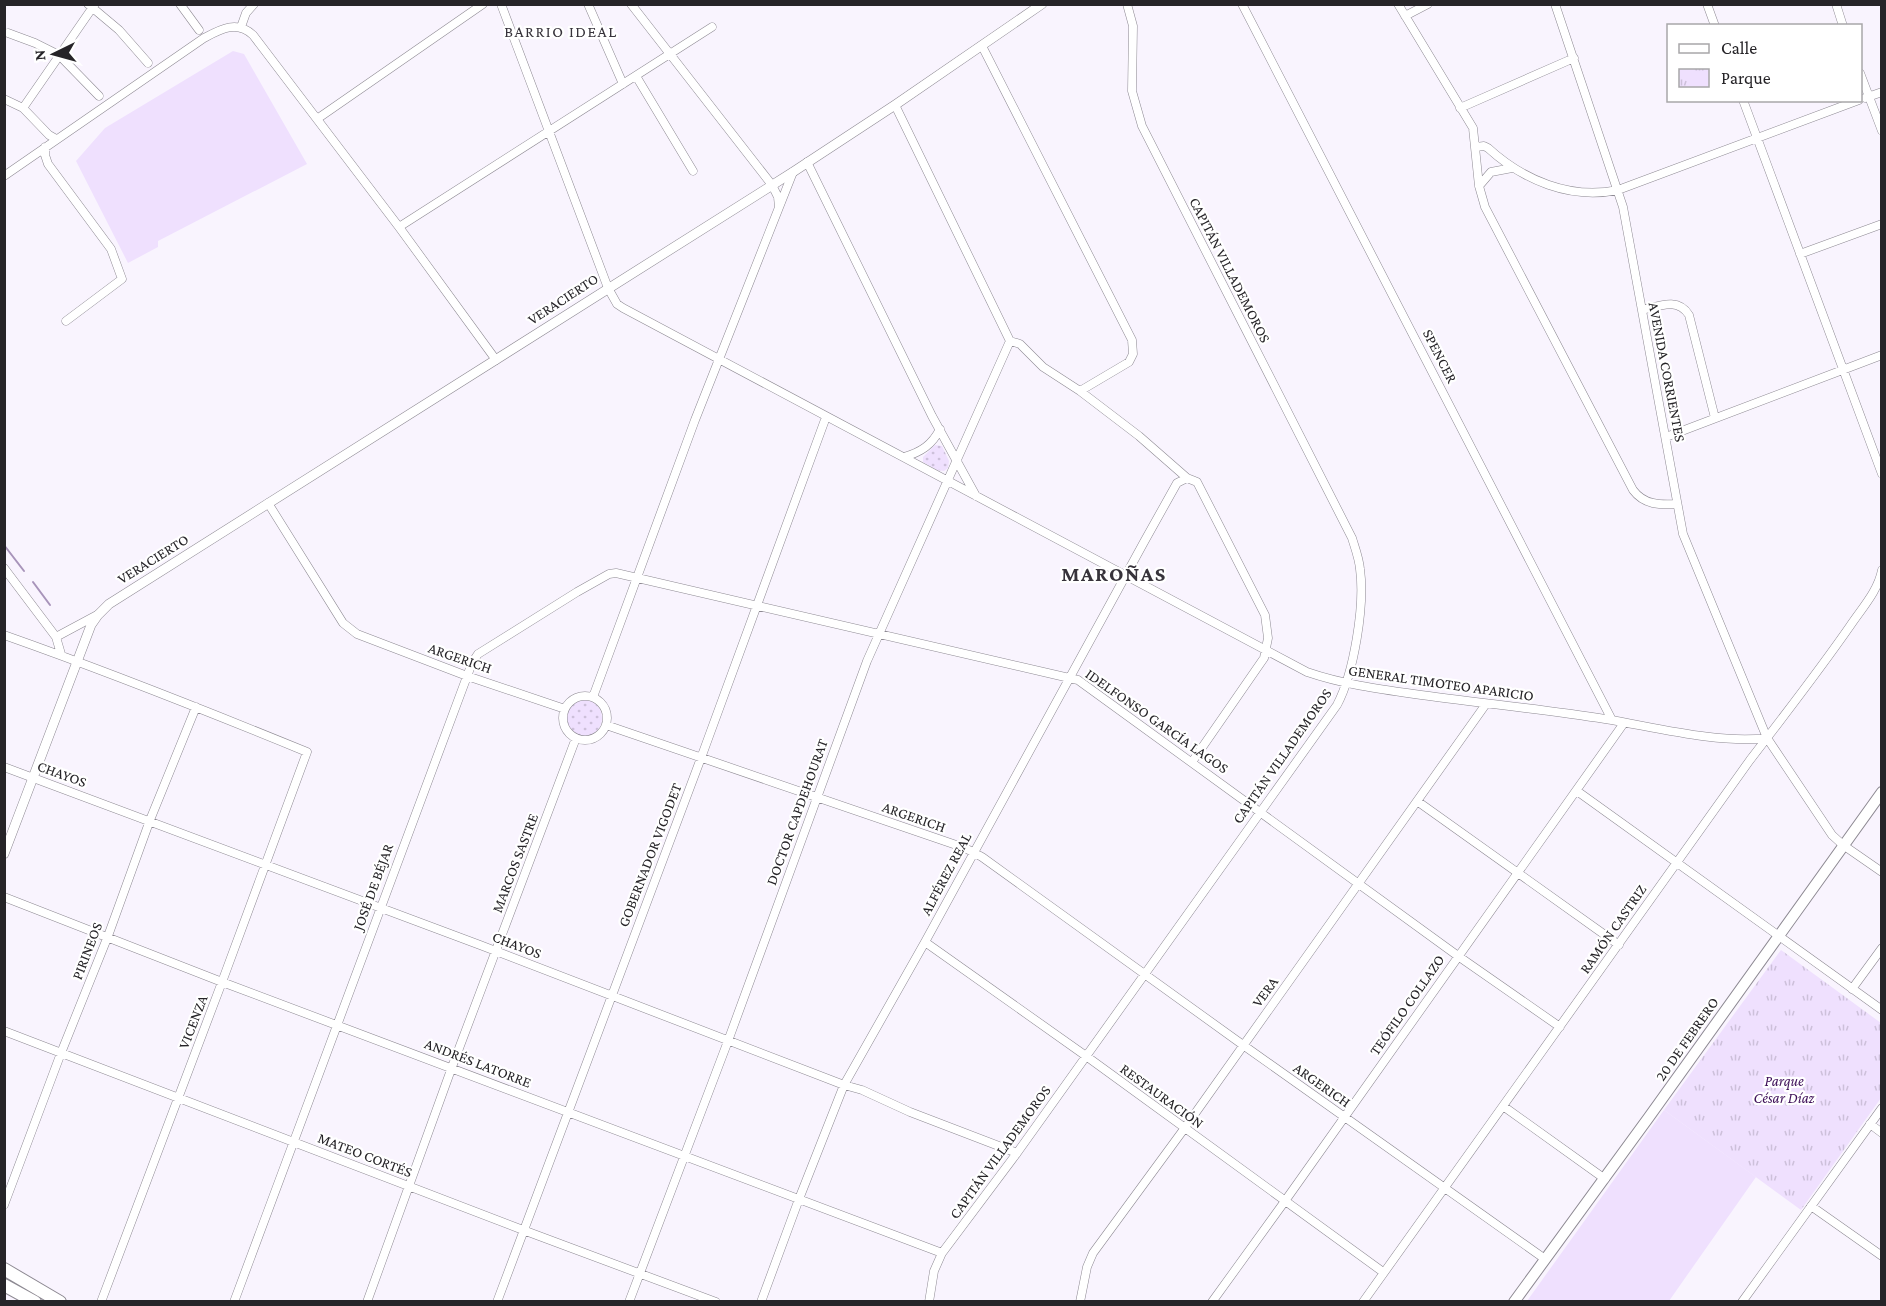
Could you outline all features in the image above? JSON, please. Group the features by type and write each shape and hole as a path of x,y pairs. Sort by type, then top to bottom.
{"main road":[{"name":"20 DE FEBRERO","path":"1514,1302 1605,1179 1881,792"},
{"path":"4,1269 60,1302"},
{"path":"4,1285 35,1302"}],"street":[{"path":"180,4 199,30"},
{"path":"241,27 246,13 254,4"},
{"path":"317,119 483,4"},
{"name":"GENERAL TIMOTEO APARICIO","path":"501,4 608,288 617,304 623,308 1307,672 1348,683 1486,704 1742,740 1767,738"},
{"path":"588,4 623,84"},
{"path":"631,4 772,185 778,197 779,207"},
{"name":"VERACIERTO","path":"4,854 91,625 109,604 794,172 1042,4"},
{"name":"CAPITÁN VILLADEMOROS","path":"929,1302 934,1271 942,1253 1017,1153 1337,705 1348,683 1353,659 1360,604 1360,569 1357,553 1337,507 1294,428 1142,126 1132,91 1133,26 1127,4"},
{"name":"SPENCER","path":"1242,4 1612,720"},
{"path":"1398,4 1473,128 1479,186 1485,207 1633,490 1638,497 1650,503 1677,504"},
{"path":"1405,16 1428,4"},
{"name":"AVENIDA CORRIENTES","path":"1555,4 1618,190 1686,541 1767,738"},
{"path":"1707,4 1714,24"},
{"path":"1836,4 1842,24"},
{"path":"23,108 92,6 123,34 148,63"},
{"path":"4,176 204,38 224,28 241,27 253,35 399,227 496,360"},
{"path":"399,227 712,27"},
{"path":"9,33 59,55 99,96"},
{"path":"982,46 1132,340 1133,354 1129,362 1080,391"},
{"path":"1461,108 1574,58"},
{"path":"636,76 693,171"},
{"path":"1862,78 1881,131"},
{"path":"1862,99 1881,92"},
{"path":"4,99 23,108 56,140"},
{"path":"1744,102 1881,474"},
{"path":"1476,147 1488,148 1512,168 1538,182 1573,192 1599,193 1618,190 1854,102"},
{"path":"895,105 1010,341 1020,344 1043,367 1080,391 1139,436 1187,478 1192,478 1200,485 1260,606 1268,628 1266,651 1261,664 1192,762"},
{"path":"45,147 48,164 111,249 122,279 66,321"},
{"path":"807,162 939,429 976,496"},
{"path":"1479,186 1491,172 1512,168"},
{"path":"593,697 719,360 794,172"},
{"path":"1800,254 1881,224"},
{"path":"1642,310 1671,303 1685,308 1689,315 1715,418"},
{"name":"DOCTOR CAPDEHOURAT","path":"629,1302 879,635 1010,341"},
{"path":"1666,437 1881,355"},
{"name":"GOBERNADOR VIGODET","path":"497,1302 826,417"},
{"path":"904,457 926,447 934,440 939,429"},
{"name":"ALFÉREZ REAL","path":"761,1302 844,1085 1177,483 1187,478"},
{"name":"ARGERICH","path":"268,503 348,627 363,638 565,709"},
{"path":"4,568 56,637 61,654"},
{"name":"RAMÓN CASTRIZ","path":"1363,1302 1676,863 1837,645 1880,584 1881,570"},
{"name":"JOSÉ DE BÉJAR","path":"234,1302 472,663 478,654 609,574 616,573 636,579"},
{"name":"IDELFONSO GARCÍA LAGOS","path":"636,579 1078,680 1458,956 1560,1027"},
{"name":"VERACIERTO","path":"56,637 98,615"},
{"path":"4,635 61,654 196,707"},
{"path":"593,697 603,705 606,711 606,725 603,731 591,739 576,738 566,729 565,709 574,699 593,697"},
{"name":"VERA","path":"1080,1302 1087,1267 1093,1253 1486,704"},
{"name":"VICENZA","path":"101,1302 307,752 196,707"},
{"name":"PIRINEOS","path":"4,1205 108,936 150,820 196,707"},
{"name":"TEÓFILO COLLAZO","path":"1212,1302 1624,723"},
{"name":"ARGERICH","path":"606,725 973,852 1545,1259"},
{"name":"MARCOS SASTRE","path":"367,1302 452,1067 576,738"},
{"path":"1767,738 1832,835 1881,872"},
{"name":"CHAYOS","path":"4,767 150,820 266,866 862,1090 910,1112 1017,1153"},
{"path":"1577,791 1881,1010"},
{"path":"1417,801 1619,945"},
{"name":"ANDRÉS LATORRE","path":"4,897 222,982 942,1253"},
{"name":"RESTAURACIÓN","path":"925,942 1383,1272"},
{"path":"1852,989 1881,948"},
{"name":"MATEO CORTÉS","path":"4,1031 716,1302"},
{"path":"1503,1106 1605,1179"},
{"path":"1742,1302 1881,1108"},
{"path":"1870,1124 1881,1133"},
{"path":"1811,1206 1881,1256"}],"green space":[{"path":"233,51 244,54 307,164 158,241 158,247 128,263 76,161 105,128"},
{"path":"935,445 942,446 949,461 948,468 944,471 937,470 923,462 923,457"},
{"path":"584,700 596,706 602,718 596,730 584,736 572,730 566,718 572,706"},
{"name":"Parque César Díaz","path":"1781,950 1881,1023 1881,1098 1801,1210 1664,1110"},
{"path":"1664,1110 1756,1177 1669,1301 1527,1301"}],"waterway":[{"path":"4,545 24,571"},
{"path":"33,582 50,605"}],"district":[{"name":"BARRIO IDEAL","path":"561,31"},
{"name":"MAROÑAS","path":"1114,574"}]}
